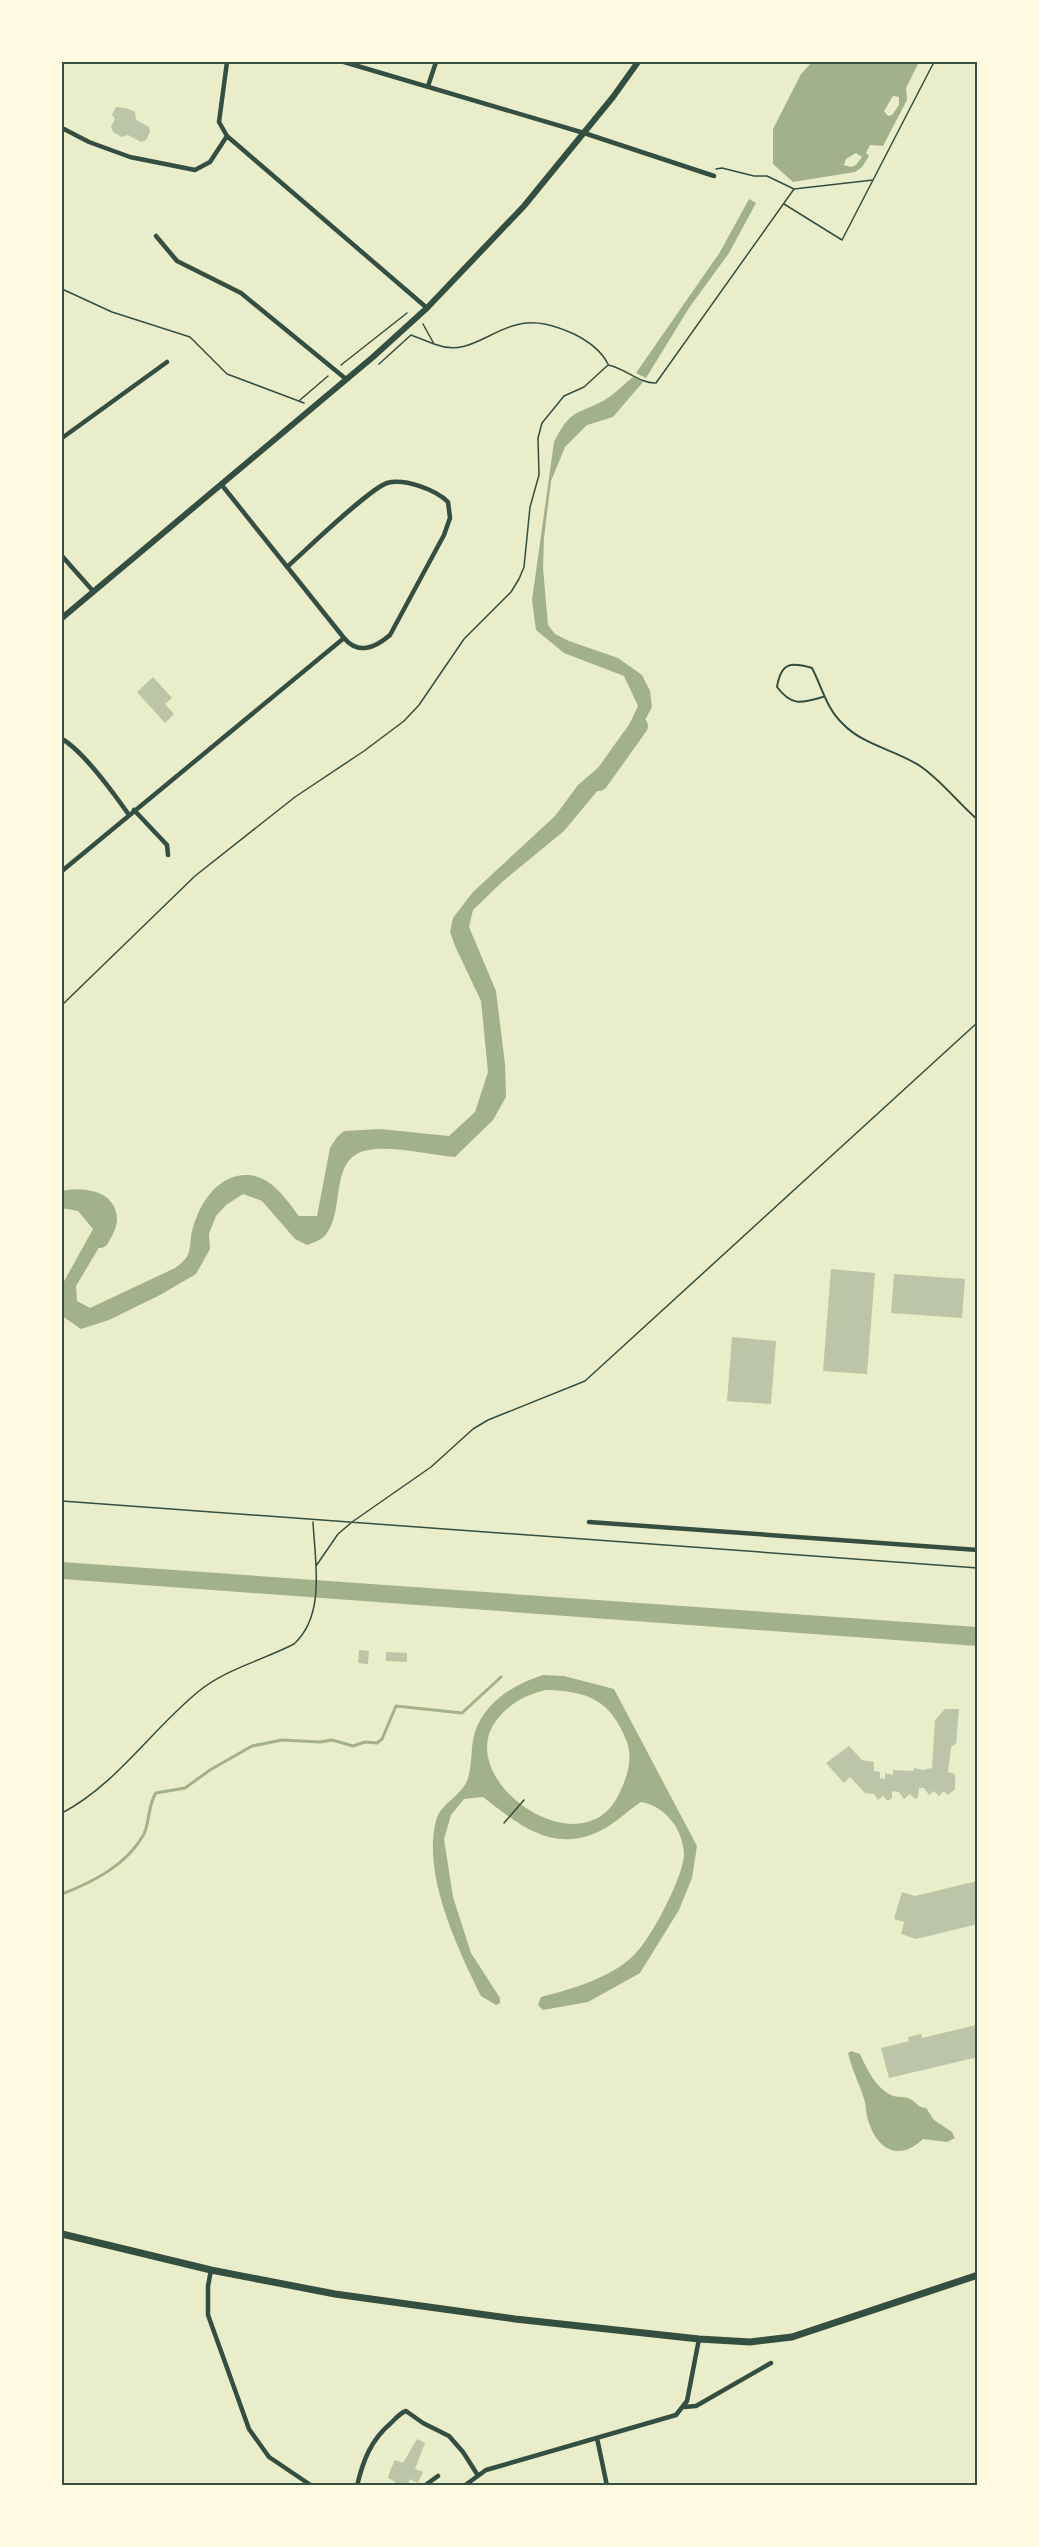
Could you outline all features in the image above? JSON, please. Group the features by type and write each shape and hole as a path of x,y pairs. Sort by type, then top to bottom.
{"main road":[{"path":"62,2234 211,2270 335,2294 515,2319 699,2339 750,2342 792,2337 978,2275"}],"street":[{"path":"227,62 219,122 227,136 427,308"},
{"path":"344,62 584,133 714,176"},
{"path":"428,86 436,62"},
{"path":"62,618 417,318 497,236 584,133 638,62"},
{"path":"62,128 130,157 195,170 210,162 227,136"},
{"path":"156,236 177,261 242,293 346,379"},
{"path":"62,438 166,362"},
{"path":"221,484 287,567 344,638 352,646 360,649 372,647 390,635 444,535 450,518 448,502 440,495 426,489 399,482 389,483 371,493 287,567"},
{"path":"62,556 93,591"},
{"path":"62,871 344,638"},
{"path":"62,739 70,743 80,754 129,815"},
{"path":"135,810 167,845 168,855"},
{"path":"589,1522 978,1550"},
{"path":"211,2270 208,2286 208,2315 249,2429 269,2457 312,2486"},
{"path":"464,2486 486,2469 676,2415 684,2407 699,2339"},
{"path":"684,2407 696,2406 771,2363"},
{"path":"357,2486 362,2464 370,2446 385,2428 406,2411 448,2436 463,2452 477,2474"},
{"path":"597,2438 607,2486"},
{"path":"424,2486 438,2476"}],"lane":[{"path":"823,697 808,702 788,699 777,687 779,676 785,667 794,663 812,668 820,683 823,697 843,724 858,735 921,766 978,820"}],"path":[{"path":"783,204 842,240 934,62"},
{"path":"714,176 717,169 722,168 754,176 767,176 794,189 873,180"},
{"path":"411,335 449,348 468,347 518,324 540,323 559,328 583,339 601,353 608,365 653,384 659,380 794,189"},
{"path":"62,289 112,312 190,337 227,374 299,401 405,312 417,318 434,344"},
{"path":"62,1005 195,876 295,797 398,725 419,705 460,644 511,592 519,579 524,567 530,507 539,475 538,438 543,423 564,396 584,387 608,365"},
{"path":"316,1566 338,1534 431,1467 473,1429 488,1420 585,1381 978,1023"},
{"path":"62,1501 978,1568"},
{"path":"62,1813 105,1783 152,1733 214,1679 294,1644 302,1637 313,1615 316,1566 313,1521"},
{"path":"504,1823 524,1800"}],"shaded area":[{"path":"812,62 919,62 906,88 907,100 883,146 870,145 866,153 869,156 862,167 855,172 793,182 773,164 773,129 801,74","holes":["893,96 899,97 899,105 892,115 888,116 884,111","856,153 862,157 856,165 851,167 844,165 846,159"]},
{"path":"749,199 756,203 729,253 689,308 646,378 636,373 720,252"},
{"path":"633,377 643,382 613,417 587,425 565,447 551,481 543,568 548,625 555,634 618,658 642,675 650,691 652,707 630,748 621,742 638,706 624,676 564,653 536,630 532,600 554,442 569,418 607,399"},
{"path":"607,760 618,766 564,831 502,882 473,910 469,927 496,991 505,1064 506,1097 493,1120 455,1157 395,1149 360,1152 350,1159 344,1170 333,1221 327,1233 316,1242 307,1245 295,1239 262,1201 243,1194 226,1205 216,1216 209,1234 210,1249 196,1274 109,1320 81,1329 62,1316 62,1285 93,1229 78,1211 62,1208 63,1192 90,1197 109,1220 104,1239 76,1286 77,1301 90,1308 175,1268 182,1262 189,1252 192,1231 202,1205 213,1190 228,1179 248,1175 266,1180 287,1200 299,1216 317,1216 330,1148 344,1131 380,1129 449,1136 475,1112 488,1072 481,1001 450,932 453,918 473,892 555,816 578,785"},
{"path":"62,1562 977,1627 977,1646 62,1579"},
{"path":"543,1675 564,1676 614,1689 697,1846 692,1878 679,1910 640,1973 588,2002 543,2010 538,2005 541,1997 602,1976 624,1964 633,1956 657,1923 678,1877 684,1854 680,1836 671,1820 650,1804 641,1802 600,1831 583,1837 567,1839 552,1838 523,1826 483,1797 464,1799 451,1815 444,1839 453,1897 471,1953 500,1998 500,2003 496,2005 481,1996 453,1934 438,1888 433,1842 436,1821 438,1815 460,1792 467,1781 475,1732 486,1711 502,1695 522,1683","holes":["546,1690 586,1696 605,1707 621,1728 629,1749 628,1769 619,1794 601,1816 577,1824 550,1820 525,1807 503,1788 490,1764 488,1740 500,1716 515,1702 526,1696"]},
{"path":"851,2051 860,2054 872,2077 885,2092 893,2096 908,2098 926,2108 934,2120 952,2132 955,2138 947,2142 923,2139 906,2150 897,2151 883,2145 877,2139 868,2120 865,2102 848,2053"}],"building":[{"path":"116,107 135,112 136,120 149,127 150,132 146,140 141,142 128,135 122,137 113,132 111,127 115,119 112,115"},
{"path":"153,677 172,698 165,704 174,714 165,723 137,692"},
{"path":"831,1269 875,1273 867,1374 823,1371"},
{"path":"894,1274 965,1279 962,1318 891,1313"},
{"path":"732,1337 776,1341 771,1404 727,1401"},
{"path":"359,1650 369,1651 368,1664 358,1663"},
{"path":"386,1652 407,1653 407,1662 386,1661"},
{"path":"945,1709 959,1709 956,1744 951,1747 948,1772 955,1774 955,1789 948,1795 944,1791 939,1796 934,1791 929,1795 924,1788 919,1788 918,1797 915,1799 910,1794 904,1799 899,1792 892,1791 892,1798 888,1801 883,1796 878,1800 874,1794 865,1793 850,1777 844,1783 826,1763 849,1746 862,1760 874,1762 874,1771 880,1772 880,1778 885,1779 885,1773 893,1775 893,1770 913,1771 914,1768 923,1770 932,1768 935,1720"},
{"path":"977,1881 978,1924 916,1939 901,1934 904,1922 894,1919 902,1892 915,1896"},
{"path":"976,2025 978,2057 889,2078 881,2048 909,2041 908,2037 921,2034 922,2038"},
{"path":"417,2439 425,2443 415,2469 423,2472 418,2483 410,2479 407,2486 396,2486 394,2481 388,2478 390,2471 395,2460 403,2463"}],"waterway":[{"path":"599,782 639,726"},
{"path":"62,1200 76,1198 91,1200 103,1207 108,1221 100,1239"},
{"path":"62,1894 97,1878 128,1855 144,1834 156,1793 185,1788 210,1770 252,1746 282,1740 320,1742 332,1740 353,1746 365,1742 377,1743 382,1739 396,1706 462,1713 501,1677"}]}
